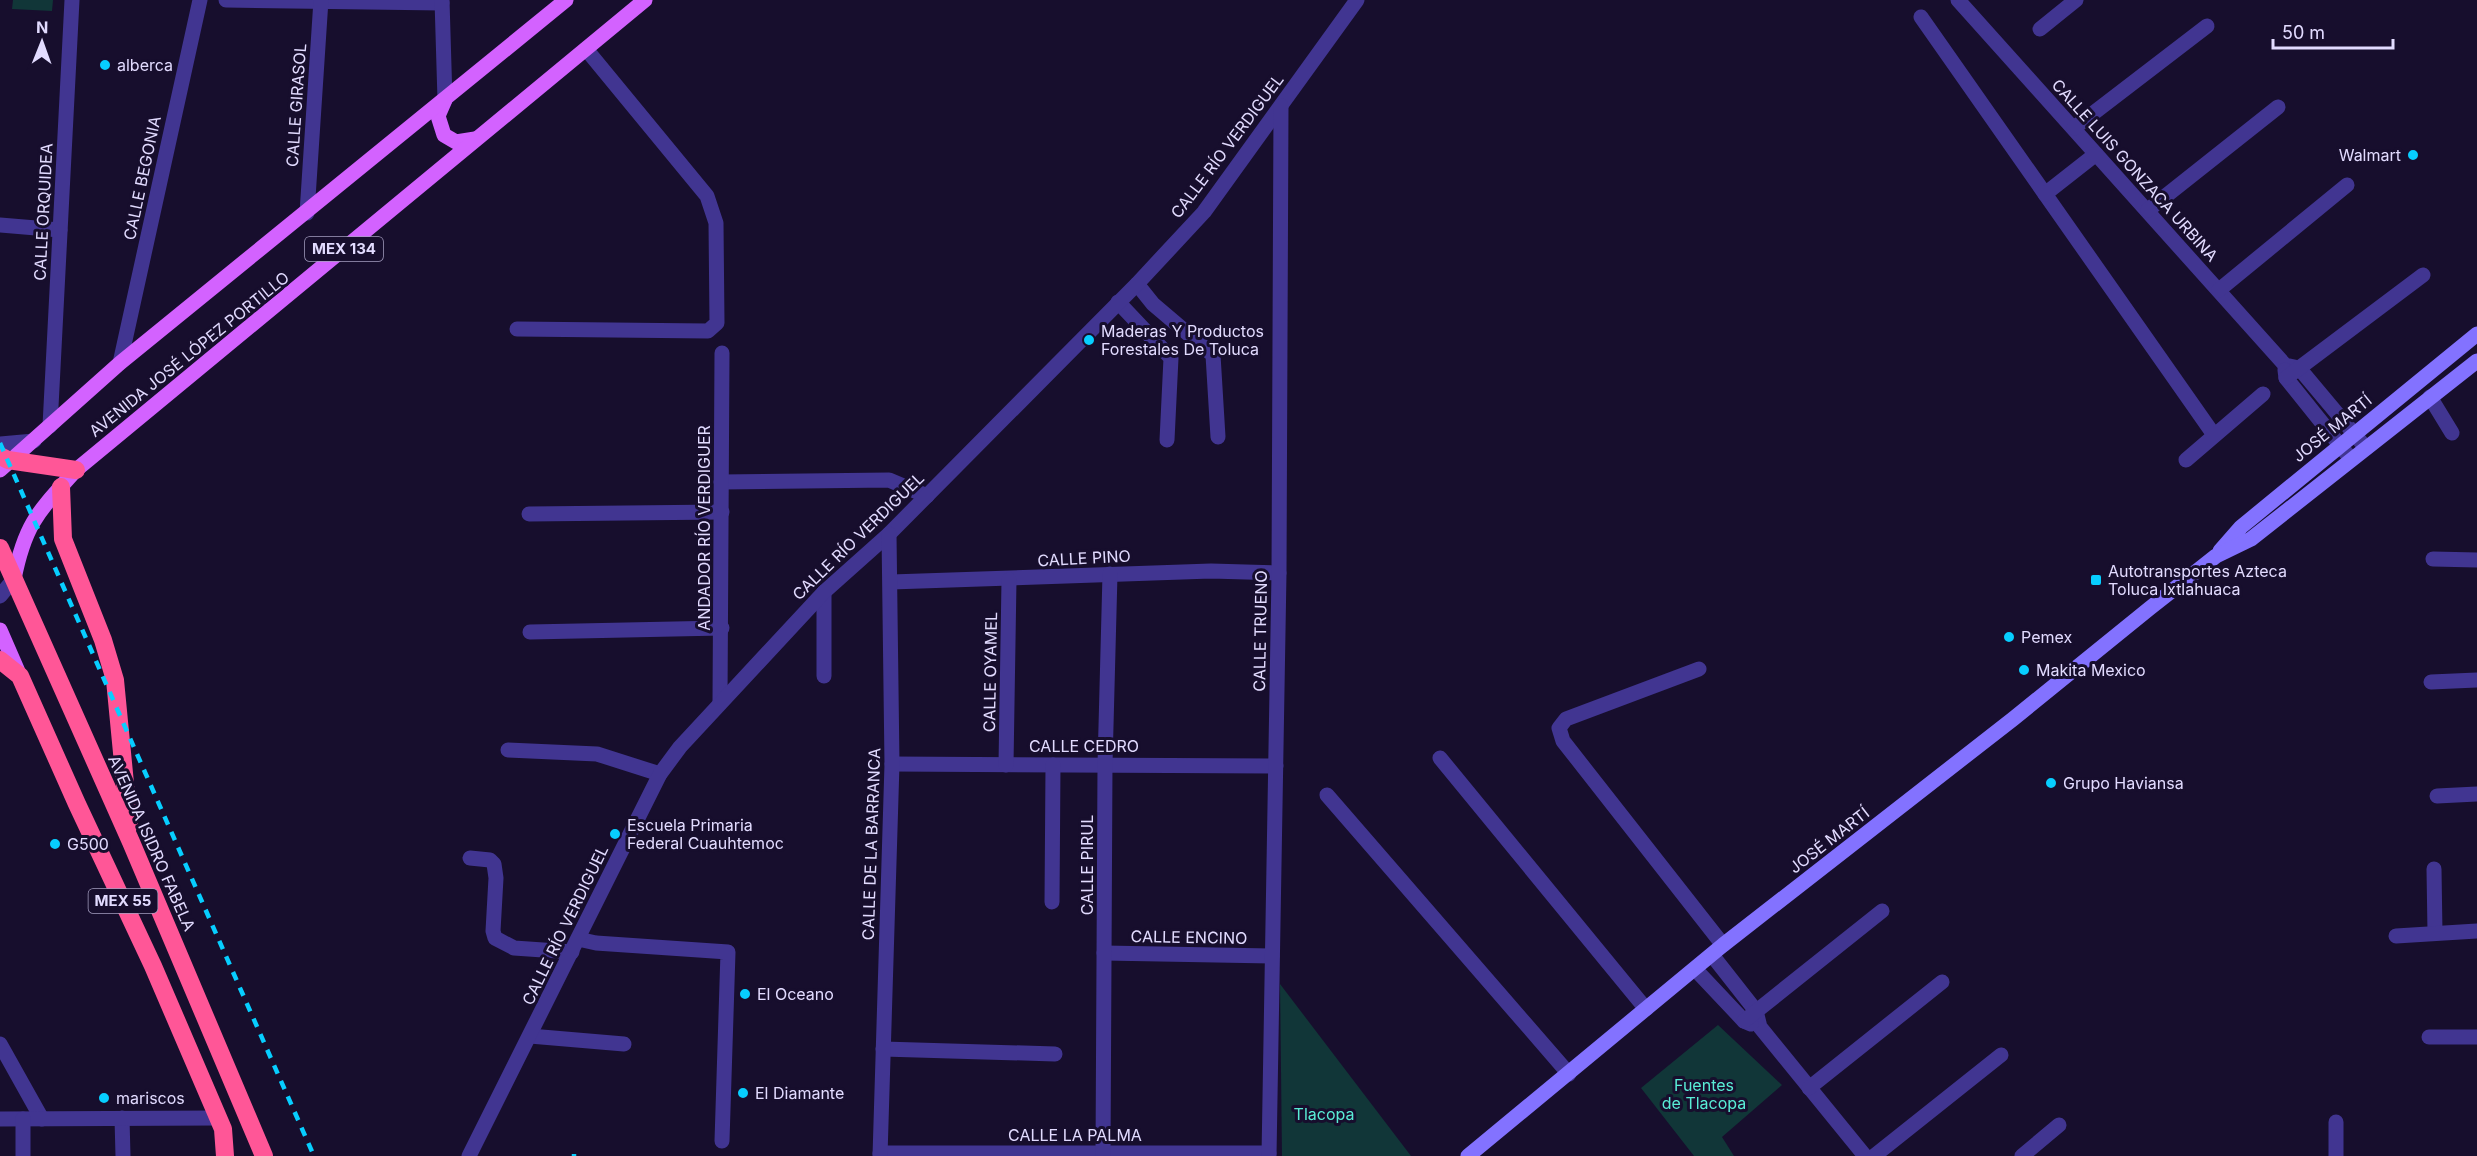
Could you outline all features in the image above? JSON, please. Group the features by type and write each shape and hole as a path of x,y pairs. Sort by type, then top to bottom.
{"highway":[{"path":"2,457 76,470"},
{"path":"61,487 63,539 103,640 115,680 131,842"},
{"name":"AVENIDA ISIDRO FABELA","path":"0,548 131,842 264,1156"},
{"name":"MEX 55","path":"0,660 20,675 153,966 221,1123 225,1156"}],"main road":[{"name":"AVENIDA JOSÉ LÓPEZ PORTILLO","path":"2,457 34,441 120,363 566,0"},
{"name":"AVENIDA JOSÉ LÓPEZ PORTILLO","path":"14,579 20,547 33,518 76,470 231,345 645,0"},
{"path":"445,100 438,116 444,135 456,142 477,138"},
{"name":"JOSÉ MARTÍ","path":"1468,1156 1718,950 2216,556 2241,527 2477,334"},
{"name":"JOSÉ MARTÍ","path":"2216,556 2251,539 2477,361"},
{"name":"MEX 55","path":"0,630 20,675"},
{"name":"MEX 55","path":"221,1123 234,1156"}],"street":[{"name":"CALLE ORQUIDEA","path":"50,426 72,0"},
{"name":"CALLE BEGONIA","path":"120,363 200,0"},
{"path":"226,0 442,2 445,100"},
{"name":"CALLE RÍO VERDIGUEL","path":"469,1156 660,774 680,747 824,592 889,534 927,496 1137,284 1204,212 1357,0"},
{"name":"CALLE LUIS GONZACA URBINA","path":"1958,0 2290,370 2366,448"},
{"path":"2040,29 2076,0"},
{"name":"CALLE GIRASOL","path":"307,213 321,1"},
{"path":"1922,17 2214,435"},
{"path":"2074,128 2208,26"},
{"path":"517,329 708,331 717,323 716,223 713,207 707,196 586,49"},
{"name":"CALLE TRUENO","path":"1269,1155 1279,573 1281,105"},
{"path":"2148,210 2278,107"},
{"path":"2044,194 2096,154"},
{"path":"2219,290 2347,185"},
{"path":"0,225 60,230"},
{"path":"2290,370 2423,275"},
{"path":"1137,284 1153,304 1213,355 1218,437"},
{"path":"1118,302 1170,358 1167,440"},
{"name":"ANDADOR RÍO VERDIGUER","path":"720,703 722,353"},
{"name":"CALLE LUIS GONZACA URBINA","path":"2290,370 2351,459"},
{"path":"2186,460 2263,394"},
{"path":"2430,397 2452,433"},
{"path":"721,482 889,480 927,496"},
{"path":"529,514 722,512"},
{"name":"CALLE DE LA BARRANCA","path":"880,1154 892,764 889,534"},
{"path":"2433,559 2477,560"},
{"name":"CALLE PINO","path":"891,582 1009,580 1211,571 1279,573"},
{"name":"CALLE PIRUL","path":"1103,1155 1105,764 1110,574"},
{"name":"MEX 134","path":"0,596 14,579"},
{"name":"CALLE OYAMEL","path":"1006,765 1009,580"},
{"path":"824,592 824,676"},
{"path":"530,632 722,628"},
{"path":"1699,669 1566,719 1559,728 1563,741 1718,950 1750,1016"},
{"path":"2431,681 2477,680"},
{"path":"508,750 597,753 660,774"},
{"path":"1440,758 1646,1009"},
{"name":"CALLE CEDRO","path":"892,764 1276,766"},
{"path":"1052,902 1053,765"},
{"path":"2437,796 2477,794"},
{"path":"1327,795 1569,1074"},
{"path":"470,858 490,860 496,869 493,931 495,938 514,948 596,943 728,952 722,1141"},
{"path":"2434,869 2435,933"},
{"path":"1750,1016 1882,911"},
{"path":"2396,936 2477,932"},
{"name":"CALLE ENCINO","path":"1104,953 1272,956"},
{"path":"1695,969 1750,1016 1865,1156"},
{"path":"1809,1088 1942,982"},
{"path":"530,1036 624,1044"},
{"path":"2429,1037 2477,1037"},
{"path":"0,1044 42,1119"},
{"path":"883,1049 1055,1054"},
{"path":"1874,1156 2001,1055"},
{"path":"0,1119 122,1118 221,1123"},
{"path":"122,1118 123,1156"},
{"path":"22,1119 23,1156"},
{"path":"2336,1122 2337,1156"},
{"path":"2022,1156 2059,1125"},
{"name":"CALLE LA PALMA","path":"880,1154 1269,1155"}],"green space":[{"path":"13,0 53,0 52,11 12,9"},
{"name":"Tlacopa","path":"1280,984 1411,1156 1282,1156"},
{"name":"Fuentes de Tlacopa","path":"1718,1025 1782,1085 1722,1137 1734,1156 1694,1156 1641,1088"}],"railway":[{"path":"0,443 314,1156"}],"place":[{"name":"alberca","path":"105,65"},
{"name":"Walmart","path":"2413,155"},
{"name":"Maderas Y Productos Forestales De Toluca","path":"1089,340"},
{"name":"Autotransportes Azteca Toluca Ixtlahuaca","path":"2096,580"},
{"name":"Pemex","path":"2009,637"},
{"name":"Makita Mexico","path":"2024,670"},
{"name":"Grupo Haviansa","path":"2051,783"},
{"name":"Escuela Primaria Federal Cuauhtemoc","path":"615,834"},
{"name":"G500","path":"55,844"},
{"name":"El Oceano","path":"745,994"},
{"name":"El Diamante","path":"743,1093"},
{"name":"mariscos","path":"104,1098"}]}
